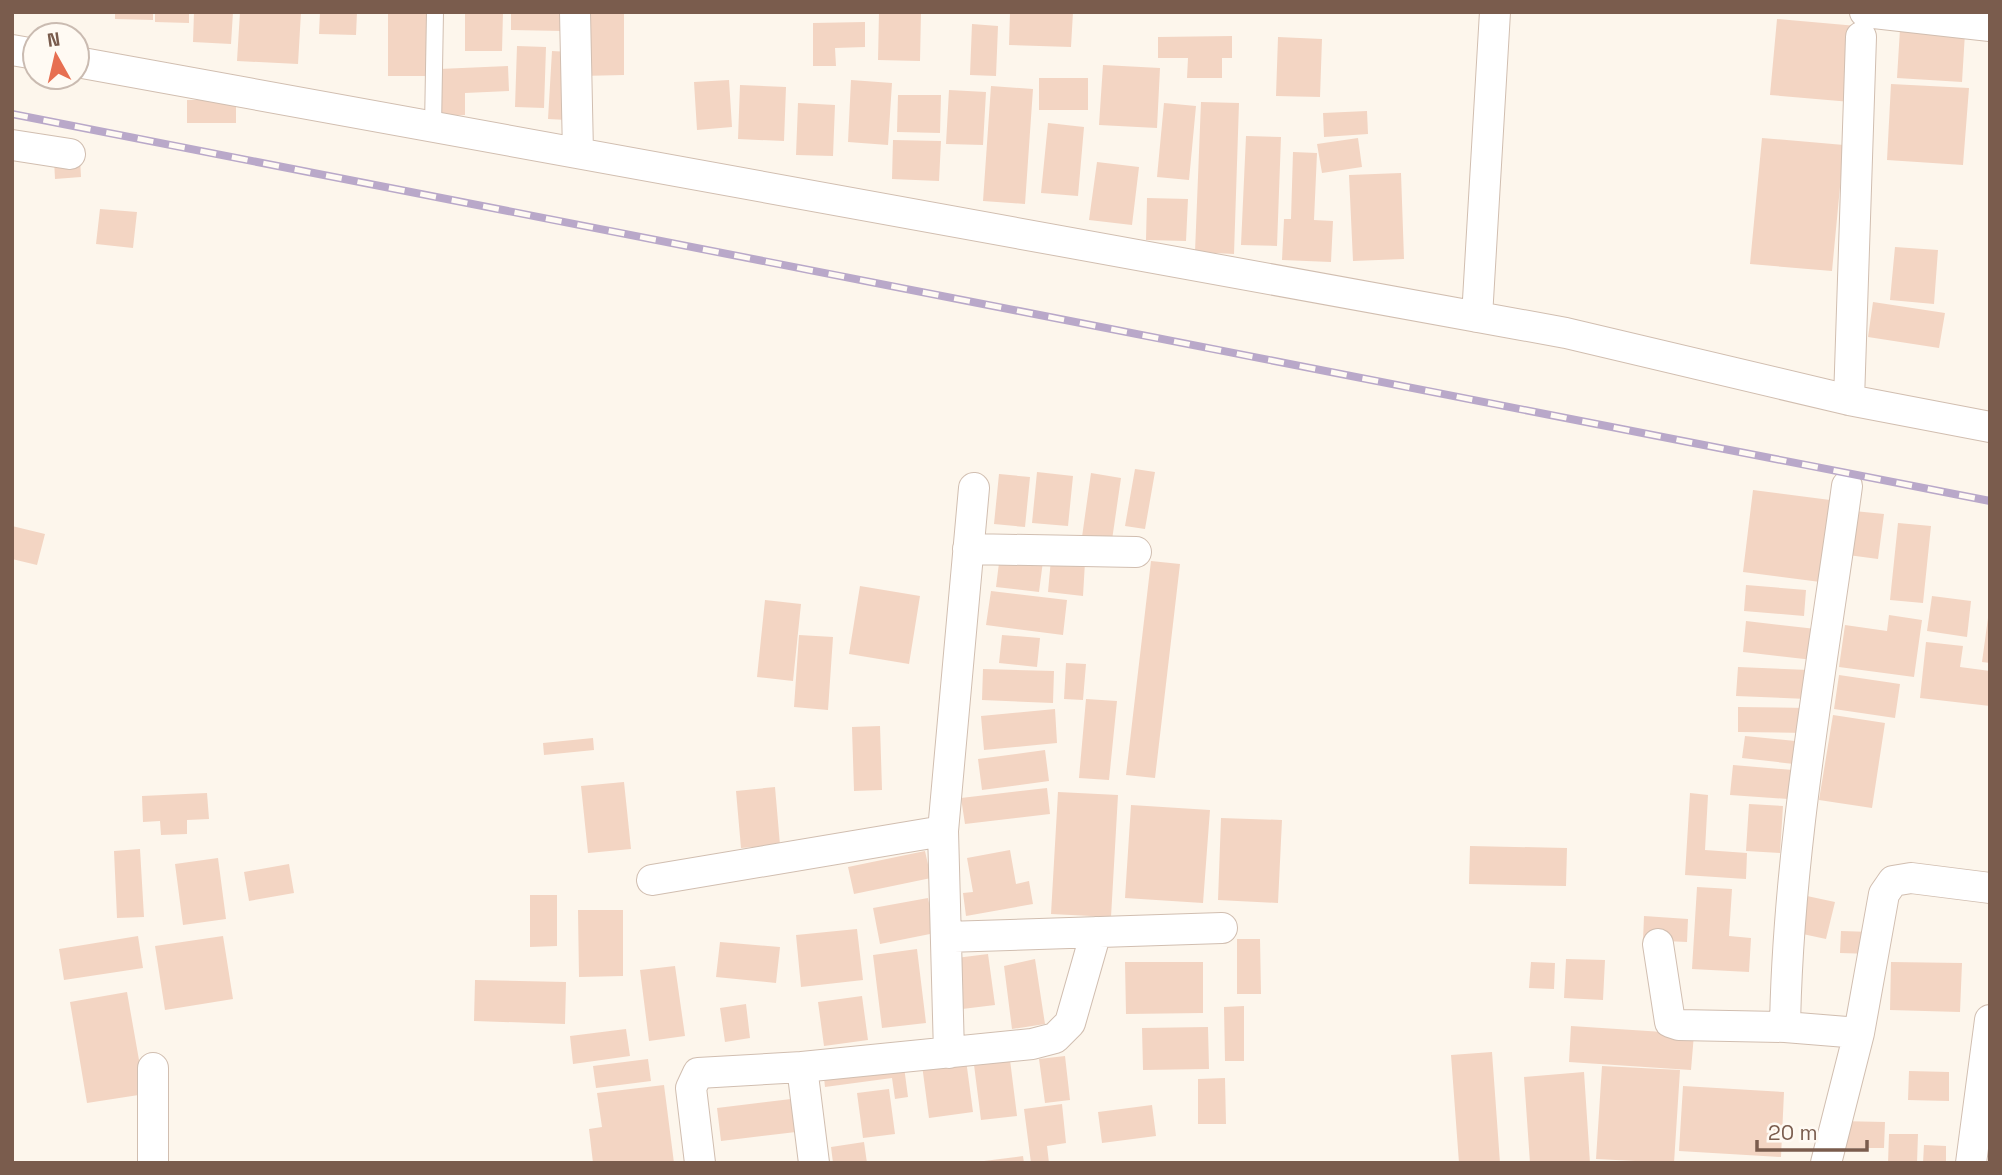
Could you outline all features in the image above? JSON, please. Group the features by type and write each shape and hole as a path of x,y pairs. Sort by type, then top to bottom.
{"street":[{"path":"575,12 578,153"},
{"path":"1477,317 1495,12"},
{"path":"1849,400 1863,25 1990,26"},
{"path":"91,65 1566,333 1849,400 1990,427"},
{"path":"12,145 70,154"},
{"path":"1785,1027 1786,979 1797,859 1847,486"},
{"path":"949,1053 943,831 974,488"},
{"path":"968,549 1136,552"},
{"path":"652,880 943,831"},
{"path":"1826,1163 1859,1032 1884,894 1893,881 1911,878 1990,888"},
{"path":"946,937 1222,928"},
{"path":"700,1163 691,1088 698,1073 802,1067 949,1053 1032,1044 1055,1038 1070,1023 1096,932"},
{"path":"1658,944 1670,1021 1679,1025 1785,1027 1859,1032"},
{"path":"1971,1163 1990,1020"},
{"path":"802,1067 814,1163"},
{"path":"153,1069 153,1163"}],"lane":[{"path":"433,127 435,12"}],"building":[{"path":"115,12 153,12 153,20 115,19"},
{"path":"155,12 189,12 189,23 155,22"},
{"path":"194,12 233,12 231,44 193,42"},
{"path":"240,12 301,12 298,64 237,61"},
{"path":"320,12 357,12 356,35 319,34"},
{"path":"388,12 428,12 428,76 388,76"},
{"path":"465,12 503,12 502,51 465,51"},
{"path":"511,12 563,12 563,31 511,30"},
{"path":"580,12 624,12 624,75 581,76"},
{"path":"879,12 921,12 920,61 878,60"},
{"path":"1010,12 1073,12 1071,47 1009,45"},
{"path":"1777,19 1857,26 1851,102 1770,95"},
{"path":"865,22 865,47 835,48 836,66 813,66 813,23"},
{"path":"972,24 998,26 996,76 970,75"},
{"path":"1900,29 1965,33 1962,82 1897,78"},
{"path":"1232,36 1232,58 1222,58 1222,78 1187,78 1188,58 1158,58 1158,37"},
{"path":"1278,37 1322,39 1320,97 1276,96"},
{"path":"517,46 546,47 544,108 515,107"},
{"path":"552,51 570,52 567,120 548,119"},
{"path":"1103,65 1160,68 1157,128 1099,125"},
{"path":"508,66 509,91 465,93 465,115 440,116 439,69"},
{"path":"1039,78 1088,78 1088,110 1039,110"},
{"path":"729,80 732,127 697,130 694,82"},
{"path":"851,80 892,83 888,145 848,142"},
{"path":"1891,84 1969,88 1963,165 1887,160"},
{"path":"740,85 786,87 784,141 738,139"},
{"path":"991,86 1033,89 1025,204 983,201"},
{"path":"949,90 986,92 983,145 946,144"},
{"path":"898,95 941,95 940,133 897,132"},
{"path":"187,100 236,100 236,123 187,123"},
{"path":"1201,102 1239,103 1234,254 1195,252"},
{"path":"798,103 835,105 833,156 796,155"},
{"path":"1164,103 1196,106 1189,180 1157,177"},
{"path":"1367,111 1368,134 1324,137 1323,113"},
{"path":"1048,123 1084,127 1078,196 1041,193"},
{"path":"1246,136 1281,137 1277,246 1241,245"},
{"path":"1358,138 1362,167 1322,173 1317,144"},
{"path":"1762,138 1844,145 1832,271 1750,264"},
{"path":"893,140 941,141 939,181 892,179"},
{"path":"1293,152 1317,153 1314,220 1333,221 1331,262 1282,260 1284,219 1291,219"},
{"path":"80,158 81,177 55,179 54,159"},
{"path":"1097,162 1139,167 1132,225 1089,220"},
{"path":"1401,173 1404,259 1353,261 1349,175"},
{"path":"1147,198 1188,199 1186,241 1146,240"},
{"path":"100,209 137,212 133,248 96,244"},
{"path":"1895,247 1938,250 1934,304 1890,300"},
{"path":"1873,302 1945,313 1939,348 1868,337"},
{"path":"1135,469 1155,472 1145,529 1125,526"},
{"path":"1037,472 1073,476 1068,526 1032,523"},
{"path":"1091,473 1121,478 1112,540 1082,537"},
{"path":"999,474 1030,477 1025,527 994,524"},
{"path":"1753,490 1838,501 1828,583 1743,572"},
{"path":"1854,511 1884,514 1878,559 1848,555"},
{"path":"1898,523 1931,526 1923,603 1890,600"},
{"path":"12,526 45,534 37,565 12,559"},
{"path":"1000,555 1043,561 1039,592 996,587"},
{"path":"1051,559 1085,562 1083,596 1048,592"},
{"path":"1151,561 1180,564 1155,778 1126,775"},
{"path":"1746,585 1806,590 1804,616 1744,611"},
{"path":"860,586 920,596 909,664 849,654"},
{"path":"991,591 1067,600 1063,635 986,625"},
{"path":"1932,596 1971,601 1967,637 1927,631"},
{"path":"765,600 801,604 793,681 757,677"},
{"path":"1889,615 1922,620 1914,677 1839,667 1845,625 1887,631"},
{"path":"1990,618 1990,663 1982,662"},
{"path":"1746,621 1816,629 1813,660 1743,652"},
{"path":"799,635 833,637 828,710 794,707"},
{"path":"1002,635 1040,638 1037,667 999,663"},
{"path":"1926,642 1963,646 1960,667 1990,671 1990,706 1920,698"},
{"path":"1066,663 1086,664 1083,700 1064,699"},
{"path":"1738,667 1809,670 1807,699 1736,696"},
{"path":"983,669 1054,671 1053,703 982,700"},
{"path":"1839,675 1900,684 1895,718 1834,709"},
{"path":"1086,699 1117,701 1109,780 1079,778"},
{"path":"1738,707 1808,708 1807,733 1738,732"},
{"path":"1055,709 1057,743 984,750 981,716"},
{"path":"1833,715 1885,723 1872,808 1819,800"},
{"path":"880,726 882,790 854,791 852,727"},
{"path":"1745,736 1805,742 1803,765 1742,758"},
{"path":"593,738 594,750 544,755 543,743"},
{"path":"1045,750 1049,781 982,790 978,759"},
{"path":"1733,765 1805,771 1802,800 1730,795"},
{"path":"624,782 631,849 588,853 581,786"},
{"path":"775,787 780,845 741,848 736,791"},
{"path":"1047,788 1050,814 965,824 961,798"},
{"path":"1058,792 1118,795 1111,917 1051,914"},
{"path":"207,793 209,819 187,820 187,834 161,835 160,821 143,822 142,796"},
{"path":"1690,793 1708,795 1705,850 1747,853 1746,879 1685,875"},
{"path":"1749,804 1783,806 1780,853 1746,851"},
{"path":"1131,805 1210,810 1203,903 1125,898"},
{"path":"1221,818 1282,820 1278,903 1218,900"},
{"path":"1470,846 1567,848 1566,886 1469,884"},
{"path":"140,849 144,917 117,918 114,851"},
{"path":"1010,850 1016,884 1029,881 1033,904 966,916 963,893 973,892 967,858"},
{"path":"925,851 931,878 854,894 848,867"},
{"path":"218,858 226,919 183,925 175,864"},
{"path":"289,864 294,893 249,901 244,872"},
{"path":"1697,887 1732,889 1729,936 1751,938 1749,972 1692,969"},
{"path":"530,895 557,895 557,946 530,947"},
{"path":"1807,896 1835,902 1826,939 1798,933"},
{"path":"928,898 935,933 880,944 873,908"},
{"path":"578,910 623,910 623,976 579,977"},
{"path":"1644,916 1688,919 1687,942 1643,940"},
{"path":"857,929 863,980 801,987 796,935"},
{"path":"1841,931 1872,932 1871,954 1840,953"},
{"path":"138,936 143,968 64,980 59,949"},
{"path":"223,936 233,999 165,1010 155,946"},
{"path":"1237,939 1260,939 1261,994 1237,994"},
{"path":"720,942 780,947 776,983 716,977"},
{"path":"917,949 926,1023 882,1028 873,955"},
{"path":"988,954 995,1005 954,1010 948,959"},
{"path":"1035,959 1045,1024 1012,1029 1004,966"},
{"path":"1566,959 1605,960 1603,1000 1564,998"},
{"path":"1125,962 1203,962 1203,1013 1126,1014"},
{"path":"1531,962 1555,963 1554,989 1529,988"},
{"path":"1891,962 1962,963 1960,1012 1890,1010"},
{"path":"675,966 685,1036 649,1041 640,970"},
{"path":"475,980 566,982 565,1024 474,1021"},
{"path":"127,992 145,1094 87,1103 70,1002"},
{"path":"862,996 868,1040 824,1046 818,1002"},
{"path":"746,1004 750,1038 725,1042 720,1008"},
{"path":"1244,1006 1244,1061 1225,1061 1224,1007"},
{"path":"1571,1026 1694,1034 1691,1070 1569,1062"},
{"path":"1208,1027 1209,1069 1143,1070 1142,1028"},
{"path":"626,1029 630,1056 573,1064 570,1036"},
{"path":"1009,1052 1017,1116 981,1120 973,1057"},
{"path":"1492,1052 1500,1163 1459,1163 1451,1055"},
{"path":"1065,1056 1070,1100 1045,1103 1039,1059"},
{"path":"648,1059 651,1081 596,1088 593,1066"},
{"path":"903,1059 908,1097 895,1099 892,1078 825,1087 823,1069"},
{"path":"966,1060 973,1112 929,1118 922,1065"},
{"path":"1602,1066 1680,1070 1674,1163 1596,1159"},
{"path":"1909,1071 1949,1072 1949,1101 1908,1100"},
{"path":"1584,1072 1590,1163 1530,1163 1524,1077"},
{"path":"1225,1078 1226,1124 1198,1124 1198,1079"},
{"path":"664,1085 674,1163 593,1163 589,1129 602,1127 597,1093"},
{"path":"1683,1086 1784,1092 1781,1157 1679,1151"},
{"path":"889,1089 895,1134 863,1138 857,1093"},
{"path":"791,1099 796,1132 721,1141 717,1108"},
{"path":"1062,1104 1066,1143 1047,1146 1049,1163 1031,1163 1024,1109"},
{"path":"1152,1105 1156,1136 1102,1143 1098,1112"},
{"path":"1838,1121 1885,1122 1884,1148 1837,1148"},
{"path":"1889,1134 1918,1134 1917,1163 1888,1163"},
{"path":"864,1142 867,1163 833,1163 831,1147"},
{"path":"1924,1145 1946,1146 1946,1163 1923,1163"},
{"path":"1023,1156 1024,1163 984,1163 984,1161"}],"railway":[{"path":"12,114 1990,501"}]}
